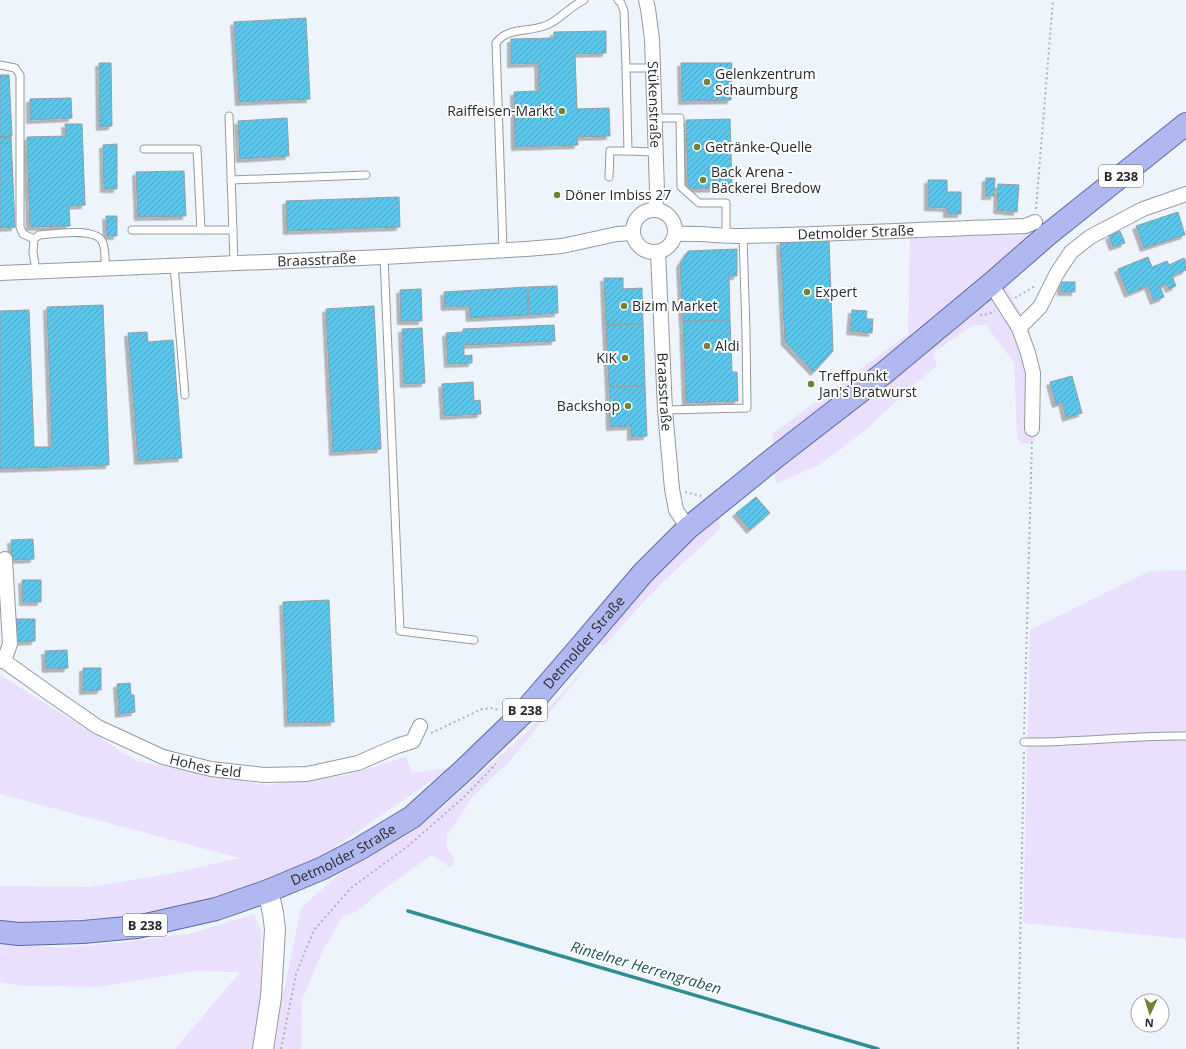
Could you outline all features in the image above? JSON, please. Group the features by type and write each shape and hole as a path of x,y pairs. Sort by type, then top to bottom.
{"main road":[{"name":"Detmolder Straße","path":"268,891 323,868 360,849 412,817 465,769 524,712 642,573 688,528 777,456 884,373 1046,236 1186,124"},
{"name":"B 238","path":"0,932 19,934 83,932 137,927 216,908 268,891"},
{"path":"263,1049 271,997 275,929 268,891"}],"street":[{"name":"Stükenstraße","path":"646,0 652,39 657,191 655,210"},
{"path":"1019,328 1040,307 1057,274 1072,252 1090,237 1143,209 1186,194"},
{"path":"655,210 662,211 668,215 675,227 675,234 674,240 670,246 658,252 651,252 638,246 633,233 637,219 648,211 655,210"},
{"name":"Detmolder Straße","path":"675,234 694,233 743,236 1025,226 1035,222"},
{"name":"Braasstraße","path":"0,273 234,262 384,257 526,249 562,246 617,234 633,233"},
{"name":"Braasstraße","path":"658,252 665,410 672,489 676,510 688,528"},
{"path":"991,284 1019,328 1028,353 1033,373 1032,429"},
{"name":"Hohes Feld","path":"5,559 10,644 2,661 98,727 163,757 211,769 264,775 307,774 358,763 397,746 414,741"},
{"path":"414,741 420,726"}],"lane":[{"path":"503,250 496,44 501,37 512,32 538,28 550,24 576,4 584,0"},
{"path":"618,0 624,11 628,151"},
{"path":"0,64 15,68 20,75 20,227 23,234 34,239"},
{"path":"626,68 652,68"},
{"path":"229,116 234,262"},
{"path":"654,118 680,118 681,187 700,203 726,203 726,236"},
{"path":"144,149 197,149 201,230"},
{"path":"610,177 610,151 656,152"},
{"path":"231,180 366,175"},
{"path":"132,230 233,230"},
{"path":"36,271 33,252 34,239 39,235 84,232 98,237 102,242 105,252 105,269"},
{"path":"665,410 747,408 743,236"},
{"path":"384,257 400,631 474,640"},
{"path":"174,265 185,395"},
{"path":"1024,742 1054,743 1135,736 1186,736"}],"path":[{"path":"1035,222 1053,0"},
{"path":"974,316 989,314 1057,274"},
{"path":"672,489 699,495 705,498"},
{"path":"414,741 482,709 493,708 500,711"},
{"path":"281,1049 296,974 314,930 351,888 408,846 464,797 496,764"}],"shaded area":[{"path":"1034,230 1045,244 1003,280 1029,330 1035,366 1035,441 1021,445 1017,437 1014,363 986,325 973,325 933,353 937,366 909,389 867,429 819,465 776,484 772,434 908,334 910,233"},
{"path":"716,489 720,529 662,583 604,647 583,629 682,517"},
{"path":"1186,570 1186,939 1023,923 1030,630 1150,571"},
{"path":"596,656 509,762 472,797 447,835 447,848 455,860 451,868 432,855 380,892 356,912 343,916 321,954 302,1000 301,1049 175,1049 240,972 194,971 99,987 29,986 0,983 0,943 61,948 125,942 188,934 254,914 261,929 262,982 284,992 301,908 333,879 438,811 525,734"},
{"path":"0,675 137,761 264,785 343,776 406,757 412,773 452,767 322,856 220,899 119,917 9,923 0,922 0,886 90,887 170,874 239,858 0,794"}],"building":[{"path":"306,18 310,99 239,102 234,22"},
{"path":"606,31 606,53 575,54 577,109 609,108 610,136 577,137 578,145 515,147 514,92 539,91 538,63 511,64 511,39 554,38 554,32"},
{"path":"99,63 111,63 112,126 100,127"},
{"name":"Gelenkzentrum Schaumburg","path":"681,63 732,63 731,100 682,101"},
{"path":"0,75 9,75 12,136 0,137"},
{"path":"71,98 72,118 30,120 30,99"},
{"path":"287,118 289,156 240,159 238,121"},
{"path":"730,119 732,188 693,189 688,186 686,120"},
{"path":"65,124 82,124 85,205 69,206 70,226 30,227 27,137 66,136"},
{"path":"0,137 11,137 15,227 0,228"},
{"path":"117,144 117,189 104,189 103,145"},
{"path":"184,171 186,216 138,217 136,172"},
{"path":"986,178 995,178 994,196 985,196"},
{"path":"928,180 947,180 947,192 961,192 961,214 947,214 947,208 928,207"},
{"path":"998,184 1019,185 1017,212 997,210"},
{"path":"399,197 400,227 287,231 286,201"},
{"path":"1178,212 1185,235 1144,248 1136,226"},
{"path":"106,216 117,216 117,236 107,236"},
{"path":"1120,231 1125,243 1113,247 1109,236"},
{"name":"Expert","path":"829,240 833,351 814,372 785,342 780,242"},
{"path":"737,249 737,276 729,276 730,320 683,321 680,264 688,251"},
{"path":"1148,257 1152,267 1167,261 1169,265 1184,258 1186,263 1186,270 1172,276 1176,286 1169,289 1167,284 1160,286 1164,297 1154,301 1148,286 1128,294 1118,269"},
{"name":"Bizim Market","path":"604,278 623,278 623,289 642,288 643,324 606,325"},
{"path":"1061,282 1075,282 1075,292 1061,292"},
{"path":"557,286 558,313 529,315 528,287"},
{"path":"527,287 528,315 470,318 469,306 445,307 444,292"},
{"path":"421,289 422,321 401,321 400,290"},
{"path":"103,305 109,465 0,469 0,311 29,310 34,447 52,447 47,307"},
{"path":"374,306 381,449 333,452 326,309"},
{"path":"852,310 867,311 866,319 873,319 872,333 850,331"},
{"name":"Aldi","path":"730,320 732,372 737,372 738,401 686,403 683,321"},
{"path":"643,324 645,386 609,387 606,325"},
{"path":"554,325 555,341 464,345 464,356 472,355 472,363 448,364 446,333 463,332 463,329"},
{"path":"422,328 425,383 404,384 402,329"},
{"path":"147,332 148,342 173,340 182,458 138,461 128,333"},
{"path":"1072,376 1082,413 1066,418 1062,402 1056,404 1050,382"},
{"path":"473,382 474,401 480,400 481,414 444,416 442,384"},
{"name":"Backshop","path":"645,386 647,436 631,437 631,426 610,427 609,387"},
{"path":"756,497 770,513 750,530 736,513"},
{"path":"33,539 34,559 12,560 11,540"},
{"path":"22,580 41,580 41,602 23,602"},
{"path":"329,600 334,722 288,723 283,602"},
{"path":"16,619 35,619 35,641 17,642"},
{"path":"67,650 68,668 46,669 45,651"},
{"path":"83,668 101,668 101,690 83,691"},
{"path":"130,683 131,695 134,695 135,712 119,714 117,684"}],"waterway":[{"name":"Rintelner Herrengraben","path":"408,911 878,1049"}],"place":[{"name":"Gelenkzentrum Schaumburg","path":"707,82"},
{"name":"Raiffeisen-Markt","path":"562,111"},
{"name":"Getränke-Quelle","path":"697,147"},
{"name":"Back Arena - Bäckerei Bredow","path":"703,180"},
{"name":"Döner Imbiss 27","path":"557,195"},
{"name":"Expert","path":"807,292"},
{"name":"Bizim Market","path":"624,306"},
{"name":"Aldi","path":"707,346"},
{"name":"KiK","path":"625,358"},
{"name":"Treffpunkt Jan's Bratwurst","path":"811,384"},
{"name":"Backshop","path":"628,406"}]}
